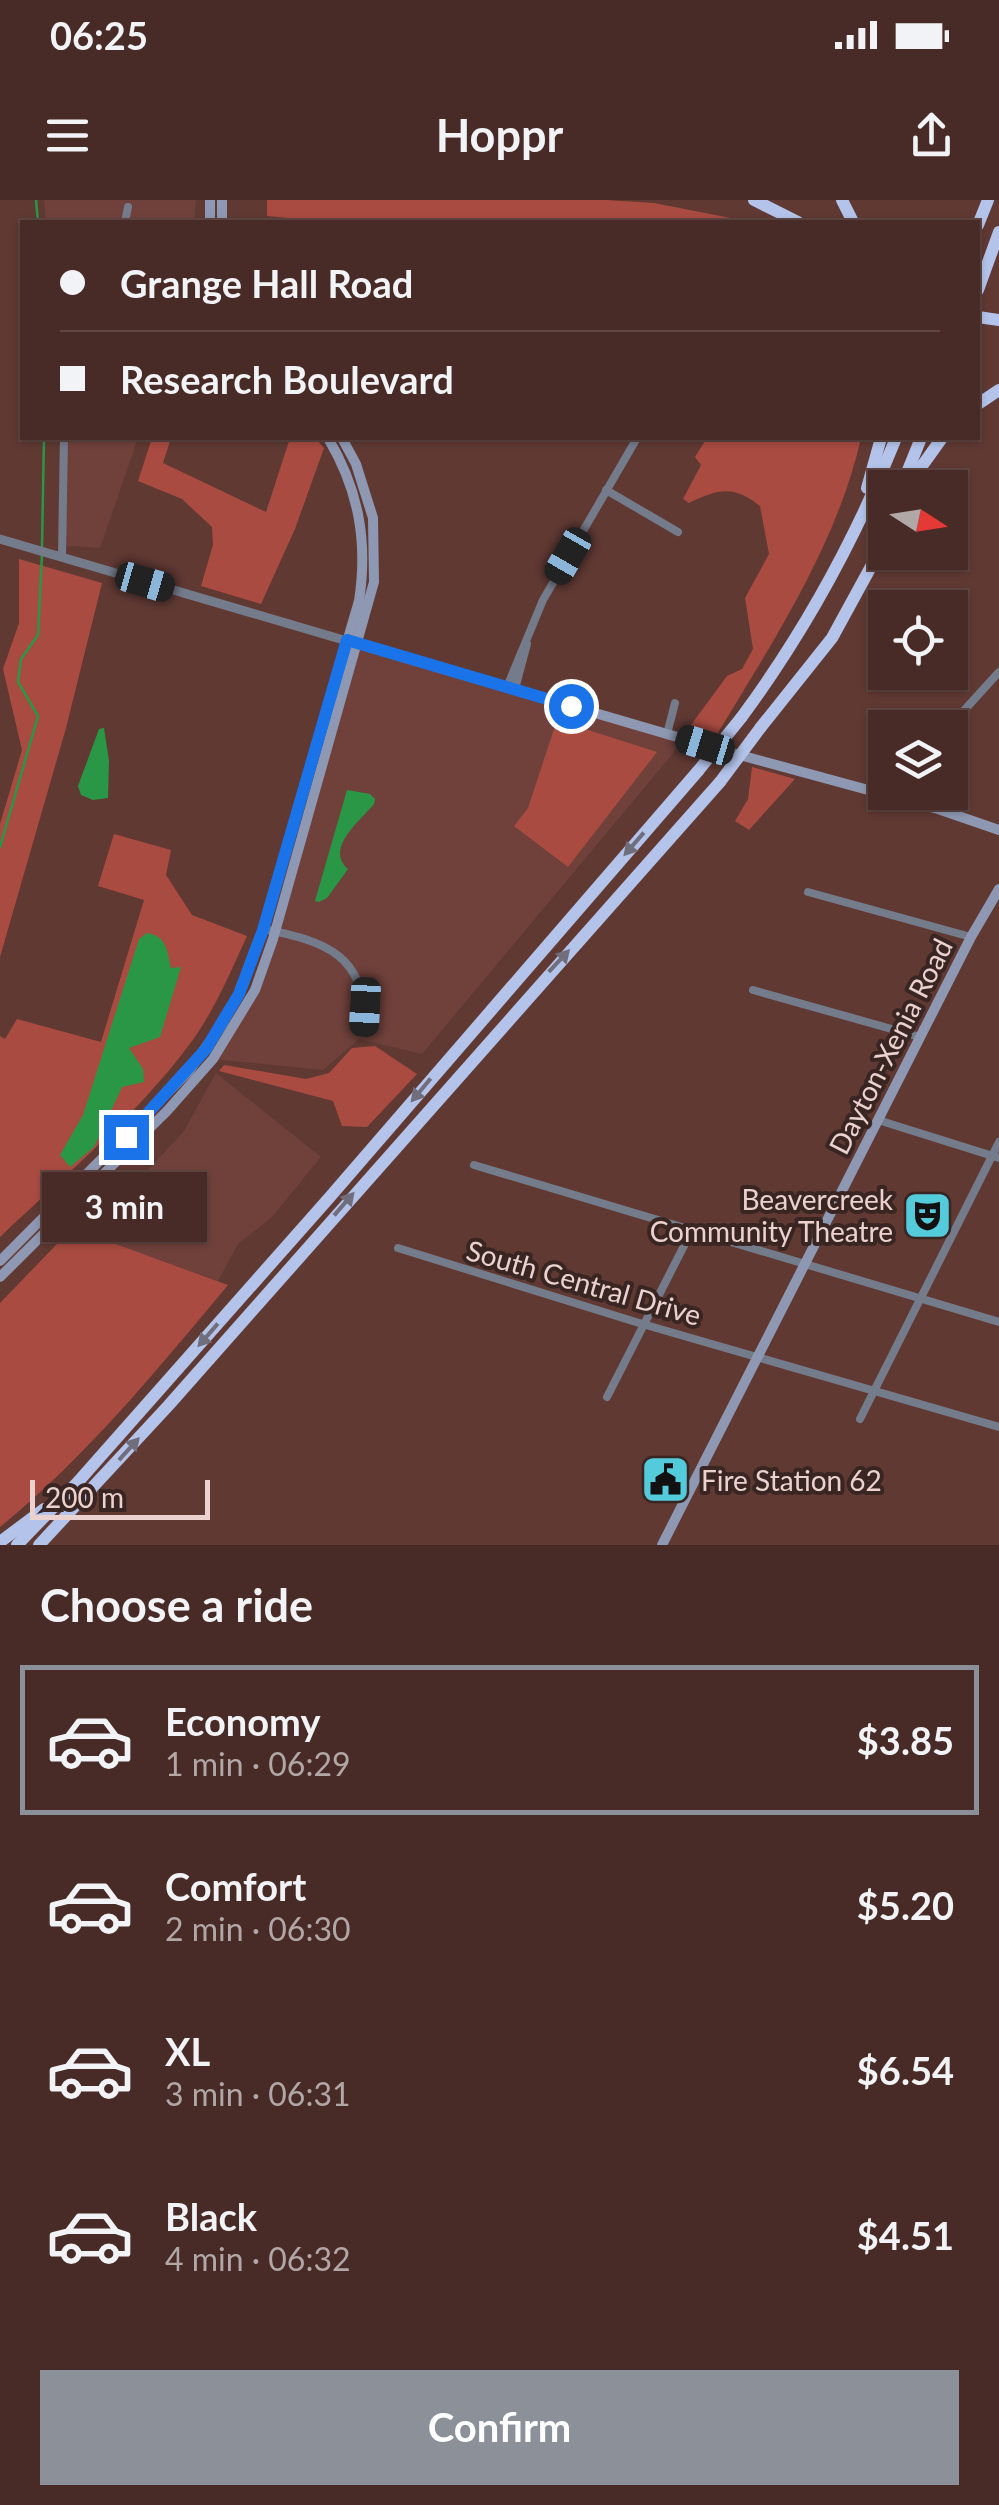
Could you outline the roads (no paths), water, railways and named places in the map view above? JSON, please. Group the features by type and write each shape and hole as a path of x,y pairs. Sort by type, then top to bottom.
{"highway":[{"path":"754,200 794,220"},
{"path":"980,284 999,232"},
{"path":"980,301 999,249"},
{"path":"764,686 828,574 872,474 880,440"},
{"path":"18,1545 77,1483 742,718 837,569 895,440"},
{"path":"912,470 923,440"},
{"path":"918,470 940,440"},
{"path":"790,692 835,622 868,559"},
{"path":"38,1545 142,1435 720,782 832,638 869,570"},
{"path":"0,1542 77,1483"}],"main road":[{"path":"329,440 352,485 364,546 352,642"},
{"path":"0,1278 214,1059 254,990 352,642 374,582 376,544 364,489 343,440"},
{"path":"352,642 868,788"},
{"path":"939,810 999,830"},
{"name":"Dayton-Xenia Road","path":"662,1545 971,937 999,890"},
{"path":"0,1261 189,1071 223,1024 269,931"}],"street":[{"path":"125,220 128,207"},
{"path":"62,557 64,440"},
{"path":"511,688 542,600 636,440"},
{"path":"606,490 678,532"},
{"path":"0,539 352,642"},
{"path":"964,710 999,672"},
{"path":"668,734 675,703"},
{"path":"808,892 971,937"},
{"path":"269,931 322,946 348,962 362,987 364,1028"},
{"path":"753,990 920,1037"},
{"path":"878,1120 996,1157"},
{"path":"860,1419 996,1157 999,1142"},
{"path":"474,1165 999,1322"},
{"path":"606,1397 691,1232"},
{"name":"South Central Drive","path":"398,1248 999,1427"}],"waterway":[{"path":"36,200 38,220"},
{"path":"42,546 44,440"},
{"path":"0,847 38,716 18,682 21,659 38,635 42,554"}],"place":[{"name":"Beavercreek Community Theatre","path":"928,1215"},
{"name":"Fire Station 62","path":"666,1480"}]}
